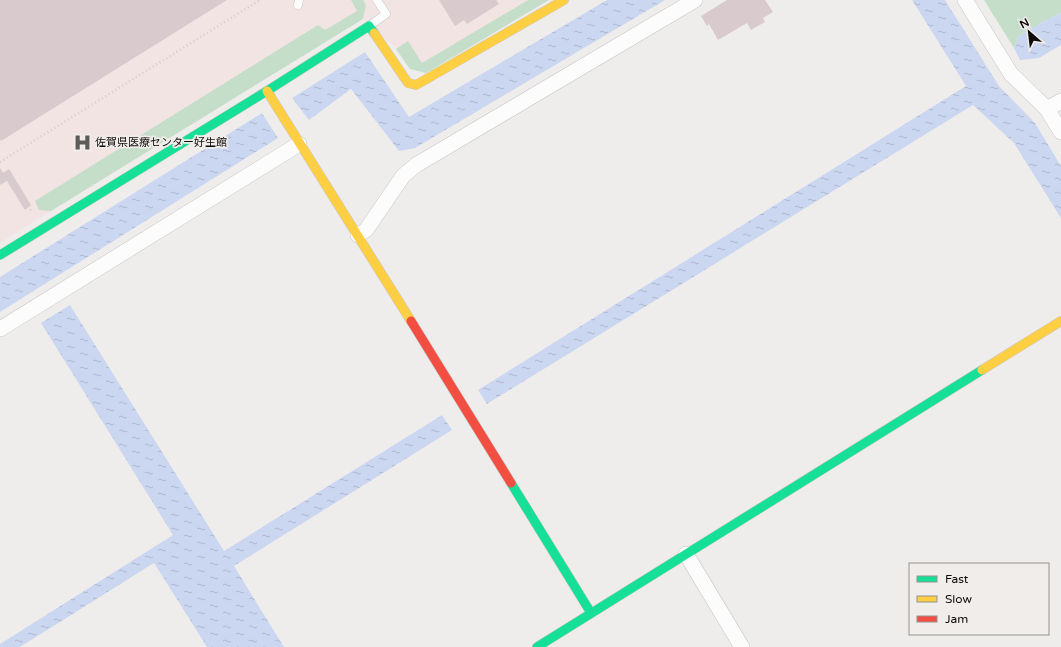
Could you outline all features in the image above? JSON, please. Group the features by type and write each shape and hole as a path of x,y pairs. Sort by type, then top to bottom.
{"street":[{"path":"0,255 267,91 369,26 408,83 416,85 564,0"},
{"path":"358,235 366,230 403,176 416,165 695,0"},
{"path":"965,0 1011,74 1047,109 1061,132"},
{"path":"267,91 299,144 358,235 591,613"},
{"path":"1047,109 1061,101"},
{"path":"0,329 299,144"},
{"path":"537,647 1061,322"},
{"path":"686,554 742,647"}],"lane":[{"path":"369,26 386,14 377,0"}],"path":[{"path":"0,162 260,0"},
{"path":"0,176 3,180 9,176 42,229"}],"shaded area":[{"name":"佐賀県医療センター好生館","path":"0,0 549,0 426,73 362,19 0,243"}],"green space":[{"path":"351,0 363,0 366,5 363,19 51,211 39,210 35,201 318,25 325,30 357,11"},
{"path":"528,0 549,0 426,73 410,69 396,49 408,41 422,63"},
{"path":"984,0 1061,0 1061,13 1019,36 1014,48"}],"water":[{"path":"607,0 665,0 415,148 399,151 351,89 309,120 292,98 365,52 409,117"},
{"path":"912,0 945,0 999,86 1035,123 1061,166 1061,218 1014,143 973,105 487,404 478,390 966,86"},
{"path":"1061,13 1061,45 1039,58 1020,60 1014,48 1019,36"},
{"path":"262,113 278,138 0,312 0,277"},
{"path":"70,305 224,551 442,415 452,430 234,566 284,647 207,647 154,563 20,647 0,647 0,644 173,535 41,323"}],"building":[{"path":"0,0 227,0 1,141"},
{"path":"439,0 496,0 499,4 467,24 464,20 455,26"},
{"path":"727,0 765,0 773,12 763,18 765,22 751,30 747,23 718,40 709,24 707,26 701,16"},
{"path":"0,168 3,173 9,169 31,205 25,210 7,181 0,185"}],"traffic: fast":[{"path":"0,255 267,91 369,26 374,33"},
{"path":"537,647 982,370"},
{"path":"511,483 591,613"}],"traffic: slow":[{"path":"374,33 408,83 416,85 564,0"},
{"path":"267,91 411,321"},
{"path":"982,370 1061,321"}],"traffic: jam":[{"path":"411,321 511,483"}],"place":[{"name":"佐賀県医療センター好生館","path":"82,142"}]}
